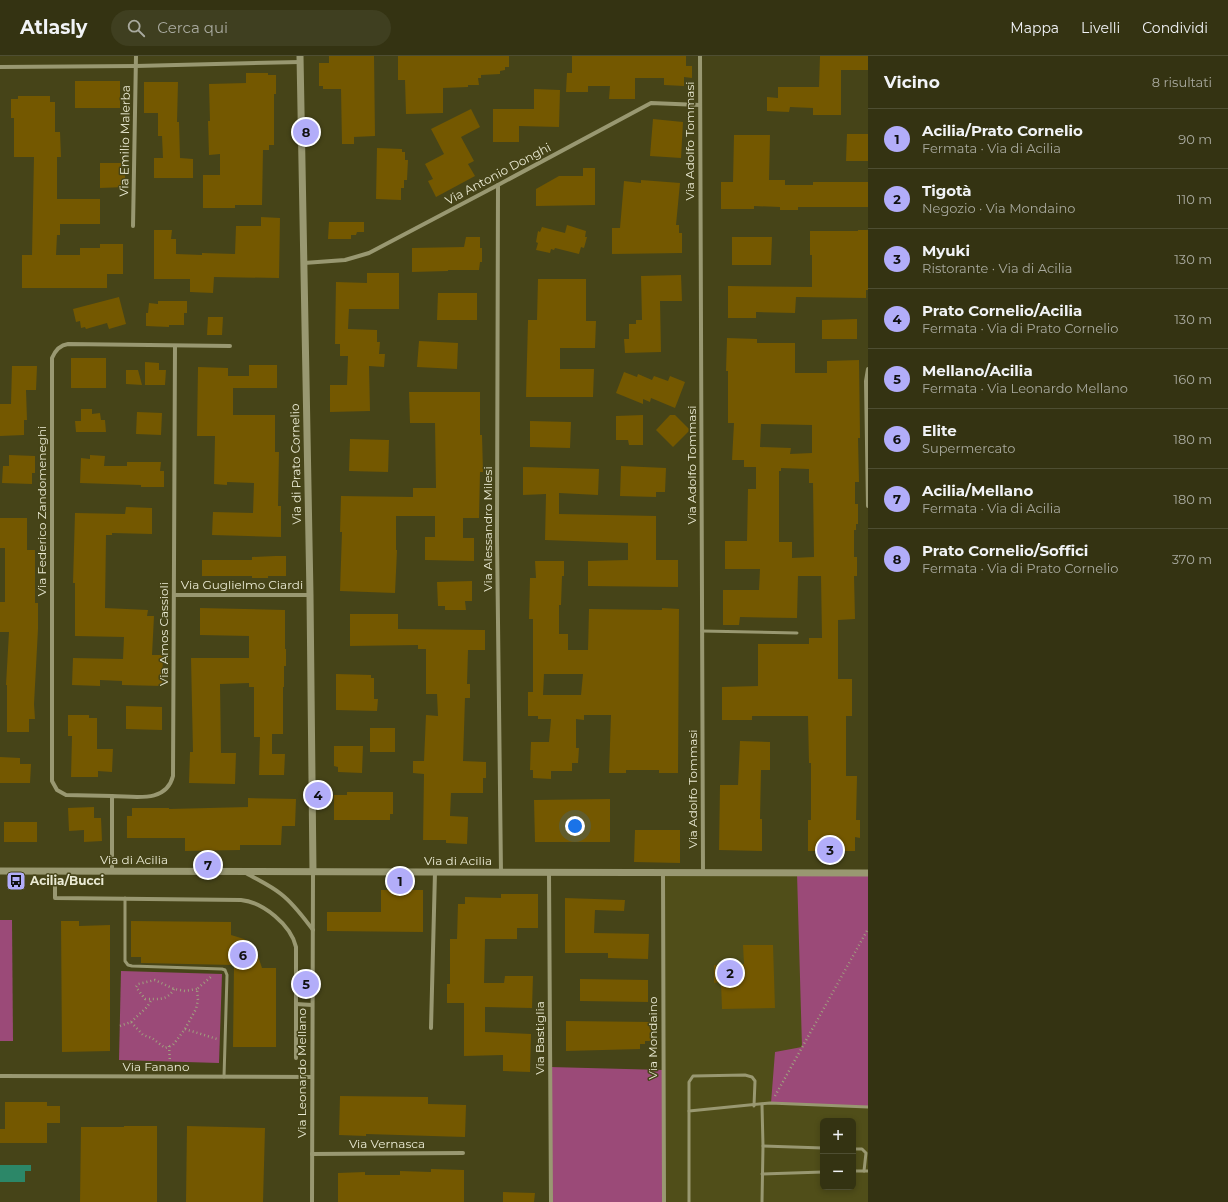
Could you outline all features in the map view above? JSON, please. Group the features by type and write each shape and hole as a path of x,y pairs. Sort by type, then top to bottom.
{"street":[{"name":"Via Emilio Malerba","path":"133,226 136,56"},
{"name":"Via Adolfo Tommasi","path":"700,56 703,873"},
{"path":"0,67 136,66 300,59"},
{"name":"Via di Prato Cornelio","path":"300,59 310,595 313,872"},
{"name":"Via Antonio Donghi","path":"304,263 345,260 363,255 498,185 651,102 700,105"},
{"name":"Via Alessandro Milesi","path":"498,185 497,538 501,872"},
{"name":"Via Federico Zandomeneghi","path":"112,796 66,795 57,790 52,781 52,358 57,349 65,344 230,346"},
{"name":"Via Amos Cassioli","path":"112,796 154,796 167,789 172,781 175,595 175,346"},
{"path":"868,370 866,381 868,506"},
{"name":"Via Guglielmo Ciardi","path":"175,595 310,595"},
{"path":"112,796 112,870"},
{"name":"Via di Acilia","path":"0,871 112,870 663,874 868,873"},
{"path":"55,871 55,898 241,900 251,901 261,906 287,929 295,943 296,1058"},
{"path":"244,872 283,895 296,908 313,930"},
{"name":"Via Leonardo Mellano","path":"312,1202 313,872"},
{"path":"431,1028 435,872"},
{"name":"Via Bastiglia","path":"549,873 551,1202"},
{"name":"Via Mondaino","path":"663,874 664,1202"},
{"path":"296,1004 312,1004"},
{"name":"Via Fanano","path":"0,1076 312,1077"},
{"name":"Via Vernasca","path":"312,1154 463,1153"}],"lane":[{"path":"702,631 797,633"},
{"path":"125,898 126,961 128,965 225,970 227,975 224,1077"},
{"path":"688,1202 689,1082 693,1076 745,1075 752,1077 755,1081 754,1106"},
{"path":"689,1111 754,1106 770,1103 868,1107"},
{"path":"762,1105 762,1202"},
{"path":"763,1146 820,1148"},
{"path":"856,1149 862,1149 866,1152 866,1171 856,1172"},
{"path":"762,1174 820,1172"}],"path":[{"path":"770,1103 868,929"},
{"path":"153,976 155,980 174,989 186,991 197,989 216,974"},
{"path":"155,980 138,984 136,987 145,999 161,999 170,996 174,989"},
{"path":"131,1022 143,1035 152,1038 165,1048 173,1045 185,1030 196,1009 198,1000 197,989"},
{"path":"120,1026 131,1022 147,1007 152,999"},
{"path":"185,1030 220,1039"},
{"path":"169,1046 170,1062"}],"shaded area":[{"path":"868,871 868,1107 771,1103 775,1052 802,1047 797,873"},
{"path":"663,874 868,875 868,1202 665,1202"},
{"path":"0,920 12,920 13,1041 0,1041"},
{"path":"121,971 222,974 219,1063 119,1060"},
{"path":"550,1067 664,1070 664,1202 551,1202"},
{"path":"0,1165 31,1165 31,1171 25,1171 25,1182 0,1182"}],"building":[{"path":"329,56 374,56 375,136 354,137 354,144 342,144 341,89 323,89 323,86 319,86 319,63 329,63"},
{"path":"398,56 509,56 509,67 505,67 505,70 500,71 500,74 481,75 481,78 478,78 479,85 443,88 443,113 406,114 405,80 398,80"},
{"path":"572,56 686,56 686,66 692,66 692,78 684,77 684,86 664,85 664,78 635,78 635,99 609,99 610,86 588,86 588,92 566,92 567,73 572,73"},
{"path":"820,56 868,56 868,70 841,70 841,115 813,115 813,108 790,107 789,112 767,111 767,97 778,98 778,87 819,87"},
{"path":"246,73 268,73 268,75 276,75 276,94 274,94 274,145 269,145 269,150 263,150 262,205 235,205 235,208 203,208 203,175 220,175 220,154 209,155 209,84 246,83"},
{"path":"75,81 120,81 120,108 75,108"},
{"path":"144,82 178,82 177,122 179,122 180,158 193,159 193,178 154,178 154,158 163,158 162,136 158,136 158,113 144,113"},
{"path":"534,89 560,90 559,127 519,126 519,142 493,142 493,109 534,109"},
{"path":"18,96 50,96 50,102 55,102 55,132 60,132 61,157 57,157 57,199 100,199 100,224 60,224 60,235 57,235 56,255 80,255 80,248 100,248 100,244 123,244 123,274 107,274 107,288 22,288 22,255 32,255 34,157 14,157 14,118 11,118 11,99 18,99"},
{"path":"471,109 480,127 461,137 474,161 468,164 475,176 436,197 428,181 433,179 425,164 444,154 431,129"},
{"path":"653,119 683,122 681,158 650,156"},
{"path":"847,134 868,134 868,161 846,161"},
{"path":"734,135 770,135 769,180 785,180 785,185 813,185 813,182 868,182 868,207 798,207 798,210 780,210 780,207 754,206 754,209 721,209 721,182 733,182"},
{"path":"377,148 402,149 402,152 405,152 405,160 408,160 407,180 404,180 404,188 401,188 401,200 376,199"},
{"path":"100,163 125,163 125,187 100,188"},
{"path":"583,168 595,168 595,205 536,206 536,189 559,176 583,176"},
{"path":"641,180 680,183 676,225 679,225 679,233 682,233 682,253 612,254 612,228 620,228 624,181 641,183"},
{"path":"261,217 280,218 279,278 214,277 213,293 190,292 190,279 154,279 154,230 172,230 171,239 176,239 176,254 235,254 236,226 261,226"},
{"path":"329,222 364,222 364,232 357,232 356,235 351,235 351,239 328,239"},
{"path":"567,225 586,231 585,237 587,237 584,248 581,247 579,254 555,248 554,250 551,249 550,253 536,250 538,243 536,242 538,231 540,232 542,227 565,233"},
{"path":"868,230 868,290 866,290 866,298 796,297 795,313 756,312 756,318 728,318 728,286 812,287 810,231"},
{"path":"466,237 480,237 482,262 480,262 479,270 412,272 412,248 464,247"},
{"path":"732,237 772,237 771,265 732,265"},
{"path":"367,273 399,273 399,309 349,309 348,329 377,330 377,342 380,342 379,354 385,354 384,367 369,366 370,411 330,412 330,385 347,385 348,356 340,356 340,344 335,344 336,282 367,283"},
{"path":"681,275 682,301 660,301 661,352 625,353 624,339 629,339 629,324 636,324 636,320 642,320 641,276"},
{"path":"538,279 586,279 586,321 596,321 595,348 560,348 560,369 594,369 593,397 526,397 528,320 537,320"},
{"path":"438,293 477,293 477,320 437,320"},
{"path":"119,297 126,324 109,329 107,323 86,329 85,327 81,328 80,321 76,322 73,309"},
{"path":"158,301 187,301 187,313 184,313 184,325 169,325 169,327 146,326 146,313 148,313 149,303 158,304"},
{"path":"208,317 223,317 222,335 207,335"},
{"path":"857,319 857,339 822,339 822,320"},
{"path":"727,338 757,339 757,343 795,343 795,373 827,373 827,361 859,360 859,482 855,482 855,504 858,504 858,524 856,524 856,530 854,530 854,557 857,557 857,576 854,576 855,619 838,620 838,679 852,679 852,716 846,716 846,776 857,776 856,820 860,820 860,838 855,837 855,851 808,851 808,820 811,820 811,763 809,763 808,716 752,716 752,720 722,720 722,687 758,686 758,644 809,644 809,638 822,638 821,576 798,576 797,618 740,617 739,625 723,625 723,590 759,590 760,569 725,569 725,541 747,541 748,489 756,489 756,467 744,467 744,460 732,460 734,423 728,423 728,371 726,371","holes":["761,424 812,425 812,453 790,454 791,448 760,447","781,468 809,469 809,483 813,483 814,557 792,558 792,542 779,542 779,471 781,471"]},
{"path":"419,341 458,343 457,369 417,367"},
{"path":"71,358 106,358 106,388 71,388"},
{"path":"145,362 159,363 159,370 166,370 165,385 145,385"},
{"path":"249,365 277,365 277,388 233,388 233,415 275,415 275,452 279,452 278,506 281,506 281,537 212,535 213,512 253,513 254,483 227,482 227,485 214,484 215,436 197,436 198,367 228,368 228,376 249,376"},
{"path":"12,366 37,366 36,390 26,390 27,420 24,420 24,435 0,436 0,404 11,404"},
{"path":"126,370 138,370 142,385 126,384"},
{"path":"624,372 637,377 638,374 652,380 654,376 668,381 670,376 685,382 675,408 651,398 650,402 643,399 643,404 616,393"},
{"path":"409,392 480,392 480,435 482,435 483,472 480,472 479,518 463,518 463,538 474,538 474,561 425,560 425,537 435,537 435,516 396,516 397,550 395,593 340,591 342,532 340,532 341,496 413,497 413,488 436,488 435,423 410,423"},
{"path":"81,409 92,409 92,414 100,413 101,420 105,420 106,432 76,432 75,421 81,421"},
{"path":"137,412 162,413 161,435 136,434"},
{"path":"643,415 643,445 629,445 628,440 616,440 616,416"},
{"path":"670,415 675,415 690,430 673,447 656,430"},
{"path":"530,421 571,422 570,448 530,447"},
{"path":"350,439 389,440 388,472 349,471"},
{"path":"9,455 35,456 35,473 32,473 32,484 2,483 3,466 9,466"},
{"path":"90,455 105,456 104,466 127,466 127,462 161,462 160,471 164,471 164,487 80,483 81,458 90,459"},
{"path":"621,466 666,468 665,492 656,492 656,497 620,496"},
{"path":"523,467 599,469 598,495 559,493 559,514 656,516 656,560 678,560 678,587 588,586 588,561 628,560 628,543 545,540 546,494 523,495"},
{"path":"126,507 152,508 152,534 112,533 112,535 106,535 105,608 148,610 147,616 154,616 152,655 163,655 162,686 122,685 122,681 100,680 100,686 72,685 73,658 123,659 124,637 75,636 75,583 73,583 75,513 125,514"},
{"path":"0,518 27,518 27,550 35,550 35,603 38,603 38,629 34,704 35,719 29,719 29,732 7,732 6,685 9,632 0,632 0,602 5,602 5,548 0,548"},
{"path":"286,556 286,576 252,578 252,576 202,576 202,560 252,560 252,557"},
{"path":"535,561 564,561 561,605 559,605 559,634 568,634 568,650 588,650 589,609 679,609 678,773 659,773 659,770 626,770 626,773 609,773 611,715 584,715 584,720 576,719 576,748 579,748 578,763 572,763 572,771 551,771 551,779 533,778 533,770 530,770 531,742 549,742 551,719 538,719 538,716 528,716 528,692 533,692 533,619 529,619 530,578 536,578","holes":["544,674 583,674 581,695 543,695"]},
{"path":"472,581 472,601 465,601 466,610 445,610 445,606 438,606 437,582"},
{"path":"200,608 285,610 286,666 284,666 283,687 283,734 272,734 272,754 285,754 284,775 259,775 260,737 254,737 254,687 249,687 249,683 220,684 221,753 236,753 235,784 189,783 190,752 193,752 191,658 249,658 249,636 200,635"},
{"path":"350,614 398,614 398,629 485,630 485,650 468,650 467,684 470,684 470,698 465,698 463,761 486,762 486,778 483,778 483,793 451,793 450,816 468,817 467,844 446,843 446,840 423,840 424,774 413,773 413,761 424,761 426,715 438,716 437,694 426,694 426,649 418,649 418,645 350,646"},
{"path":"336,674 371,675 371,678 374,678 374,699 378,699 377,711 336,710"},
{"path":"126,706 162,707 162,730 126,729"},
{"path":"68,715 89,715 89,718 97,718 97,749 113,749 112,772 98,771 98,777 71,777 72,736 68,736"},
{"path":"370,728 395,728 395,752 370,752"},
{"path":"740,741 770,742 770,770 761,770 760,819 762,819 762,851 719,850 720,785 738,785"},
{"path":"334,746 363,746 362,773 338,772 338,767 334,766"},
{"path":"0,757 20,758 20,764 31,764 30,783 0,783"},
{"path":"347,792 393,792 393,814 390,814 390,820 334,820 334,795 347,795"},
{"path":"248,798 296,799 295,826 282,826 281,845 240,845 240,850 185,851 185,838 127,838 127,816 132,816 132,808 169,809 248,807"},
{"path":"610,799 610,842 535,842 534,800"},
{"path":"94,807 94,818 101,818 102,841 84,842 84,830 69,831 68,808"},
{"path":"4,822 37,822 37,842 4,842"},
{"path":"635,830 680,830 680,863 634,862"},
{"path":"381,890 423,890 423,932 327,931 327,912 381,912"},
{"path":"501,894 538,894 538,928 517,928 517,939 485,939 484,983 504,983 505,976 533,976 532,1008 485,1007 485,1032 531,1034 530,1072 503,1071 503,1055 464,1056 464,1003 447,1003 447,984 450,984 450,939 457,939 458,904 465,904 465,897 501,898"},
{"path":"565,898 625,900 624,911 595,910 594,933 649,934 648,959 608,958 608,953 565,953"},
{"path":"61,921 79,921 79,926 110,925 110,1051 62,1052"},
{"path":"131,921 231,922 231,935 244,939 252,945 257,953 262,968 276,968 276,1047 233,1047 234,965 141,963 141,957 131,957"},
{"path":"743,945 773,945 775,1008 722,1009 721,982 714,983 714,965 729,966 744,964"},
{"path":"580,979 648,980 648,1002 580,1001"},
{"path":"566,1021 652,1022 651,1041 645,1041 645,1044 640,1044 640,1049 566,1051"},
{"path":"340,1096 428,1097 428,1104 466,1105 465,1137 366,1134 366,1136 339,1135"},
{"path":"5,1102 47,1102 47,1106 60,1106 60,1123 47,1123 47,1143 0,1143 0,1129 5,1129"},
{"path":"157,1126 157,1202 80,1202 81,1127"},
{"path":"187,1126 265,1128 263,1202 186,1202"},
{"path":"431,1169 464,1170 464,1202 338,1202 338,1173 365,1172 365,1175 400,1175 400,1171 431,1172"},
{"path":"503,1192 535,1193 534,1202 503,1202"}],"place":[{"name":"Prato Cornelio/Soffici","path":"306,132"},
{"name":"Prato Cornelio/Acilia","path":"318,795"},
{"name":"Myuki","path":"830,850"},
{"name":"Acilia/Mellano","path":"208,865"},
{"name":"Acilia/Bucci","path":"16,881"},
{"name":"Acilia/Prato Cornelio","path":"400,881"},
{"name":"Elite","path":"243,955"},
{"name":"Tigotà","path":"730,973"},
{"name":"Mellano/Acilia","path":"306,984"}]}
